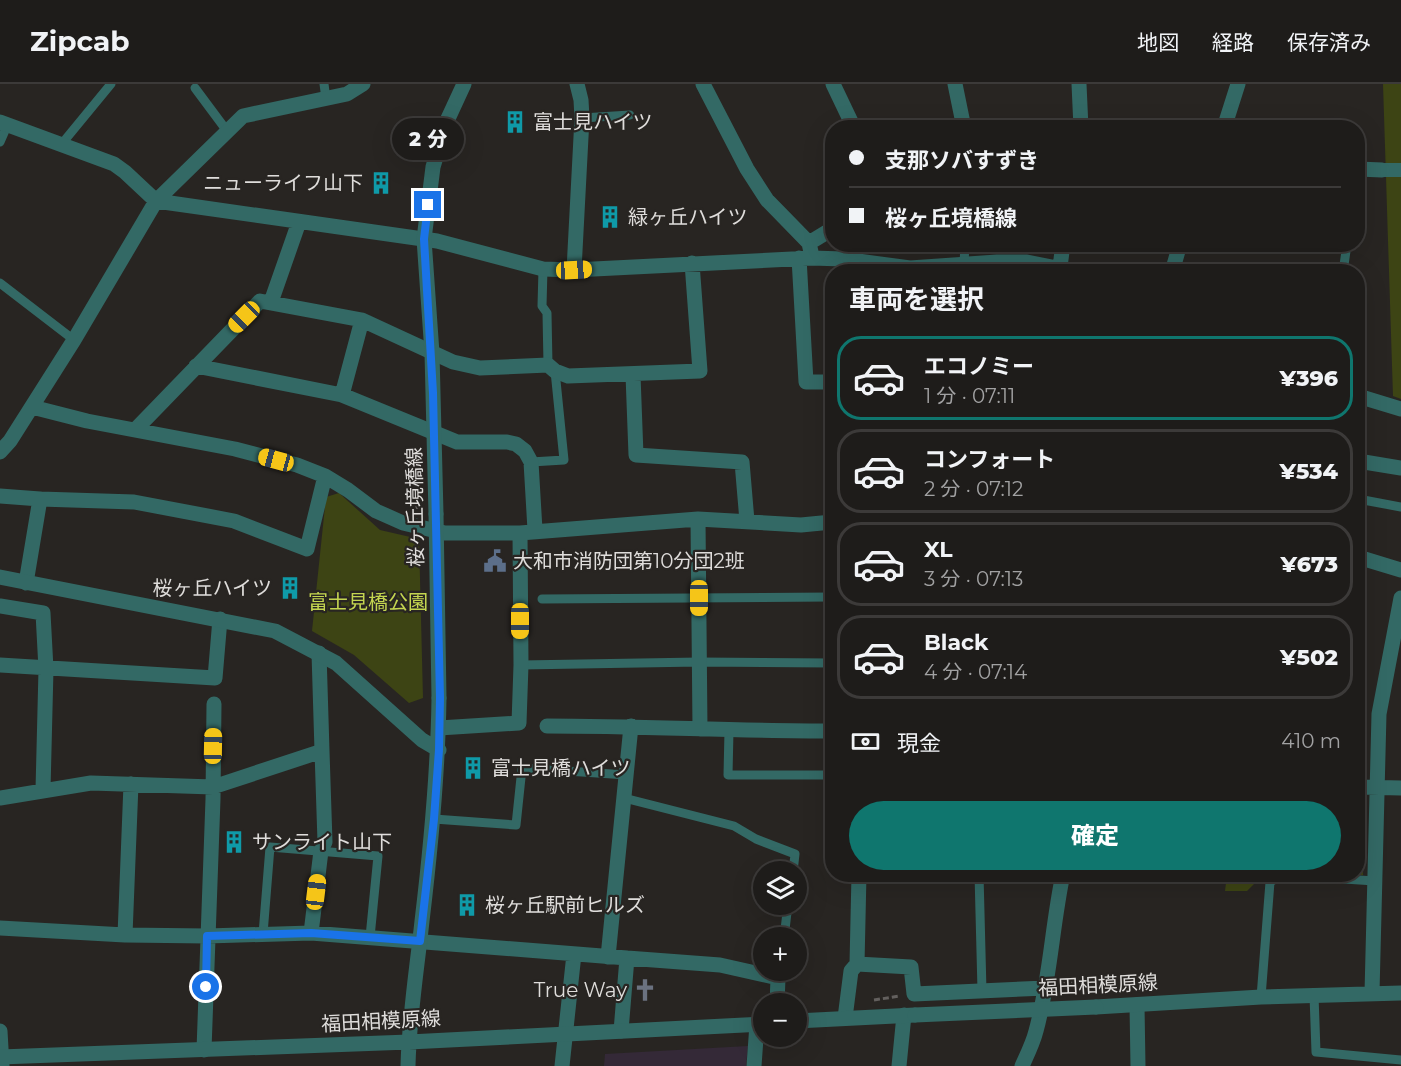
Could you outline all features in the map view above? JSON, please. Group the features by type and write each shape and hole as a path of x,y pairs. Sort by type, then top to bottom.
{"street":[{"path":"3,443 32,407 156,201 243,116 325,91 347,94 363,84"},
{"name":"桜ヶ丘境橋線","path":"408,1066 439,750 440,698 432,353 424,239 433,167 446,123 464,84"},
{"path":"574,270 582,118 578,84"},
{"path":"703,84 747,169 807,253 806,382 825,382"},
{"path":"833,84 850,120"},
{"path":"955,84 962,120"},
{"path":"1079,84 1081,120"},
{"path":"1227,120 1238,84"},
{"path":"3,124 114,164 156,201 424,239 543,269 574,270 692,263 807,253 862,264"},
{"path":"1365,170 1401,170"},
{"path":"271,302 299,222"},
{"path":"807,253 825,236"},
{"path":"964,264 1027,262 1040,264"},
{"path":"136,429 260,301 362,320 453,362 480,368 551,368 568,376 700,371 692,263"},
{"path":"342,395 362,320"},
{"path":"195,366 342,395 457,442 507,442 516,444 525,451 531,462 519,723 439,728"},
{"path":"633,375 636,455 742,462 747,521"},
{"path":"1365,398 1401,409"},
{"path":"32,407 87,421 235,449 297,465 325,476 376,511 418,527 445,533 464,535 698,519 801,525 825,523"},
{"path":"1365,462 1401,468"},
{"path":"0,496 135,502 234,521 307,549 325,476"},
{"path":"26,583 40,499"},
{"path":"698,519 700,729"},
{"path":"1365,559 1401,570"},
{"path":"0,577 275,631 336,663 422,740 439,750"},
{"path":"1372,993 1381,698 1401,598"},
{"path":"0,606 43,613 46,669 43,790"},
{"path":"0,665 215,678 220,620"},
{"path":"311,933 321,851 325,842 319,653"},
{"path":"204,1050 214,704"},
{"path":"547,726 825,731"},
{"path":"608,957 631,726"},
{"path":"0,798 92,783 213,787 322,751"},
{"path":"125,935 131,784"},
{"path":"1365,787 1401,788"},
{"path":"845,1018 851,970 857,964 859,882"},
{"path":"1022,1066 1050,986 1056,906 1061,882"},
{"path":"0,927 125,935 207,936 311,933 720,965 753,970"},
{"path":"562,1066 574,954"},
{"path":"621,1031 627,958"},
{"path":"857,964 911,968 914,994 1050,986"},
{"name":"福田相模原線","path":"807,1020 1261,997 1401,993"},
{"path":"1137,1005 1138,1066"},
{"path":"899,1066 909,1015"},
{"name":"福田相模原線","path":"1,1060 753,1024"},
{"path":"0,1031 1,1060"},
{"path":"754,1066 757,1047"}],"lane":[{"path":"60,146 111,84"},
{"path":"195,88 227,131"},
{"path":"582,118 630,115"},
{"path":"0,142 3,124"},
{"path":"964,264 965,252"},
{"path":"531,462 564,460 546,313 542,306 543,269"},
{"path":"0,282 74,340"},
{"path":"1365,500 1401,507"},
{"path":"542,599 825,597"},
{"path":"520,665 825,663"},
{"path":"729,731 728,775 825,775"},
{"path":"434,819 516,825 522,768 627,775"},
{"path":"624,798 734,826 756,839 795,854 794,861"},
{"path":"263,934 270,847 378,856 370,937"},
{"path":"1365,879 1375,880"},
{"path":"979,882 982,991"},
{"path":"1261,997 1270,882"},
{"path":"1314,995 1316,1052 1401,1060"}],"path":[{"path":"414,476 418,527"},
{"path":"1050,986 1108,981"},
{"path":"866,1003 880,998 914,994"}],"shaded area":[{"path":"748,1046 746,1066 604,1066 605,1054"}],"green space":[{"path":"1383,84 1401,84 1401,399 1393,396"},
{"name":"富士見橋公園","path":"339,493 380,530 419,539 423,698 409,703 354,655 312,631 326,497"},
{"path":"1226,882 1256,882 1247,891 1225,891"}],"place":[{"name":"富士見ハイツ","path":"515,122"},
{"name":"ニューライフ山下","path":"381,183"},
{"name":"緑ヶ丘ハイツ","path":"610,217"},
{"name":"大和市消防団第10分団2班","path":"495,561"},
{"name":"桜ヶ丘ハイツ","path":"290,588"},
{"name":"富士見橋ハイツ","path":"473,768"},
{"name":"サンライト山下","path":"234,842"},
{"name":"桜ヶ丘駅前ヒルズ","path":"467,905"},
{"name":"True Way","path":"645,990"}],"route":[{"path":"206,987 207,936 311,933 420,941 434,819 440,698 432,353 424,239 428,205"}]}
